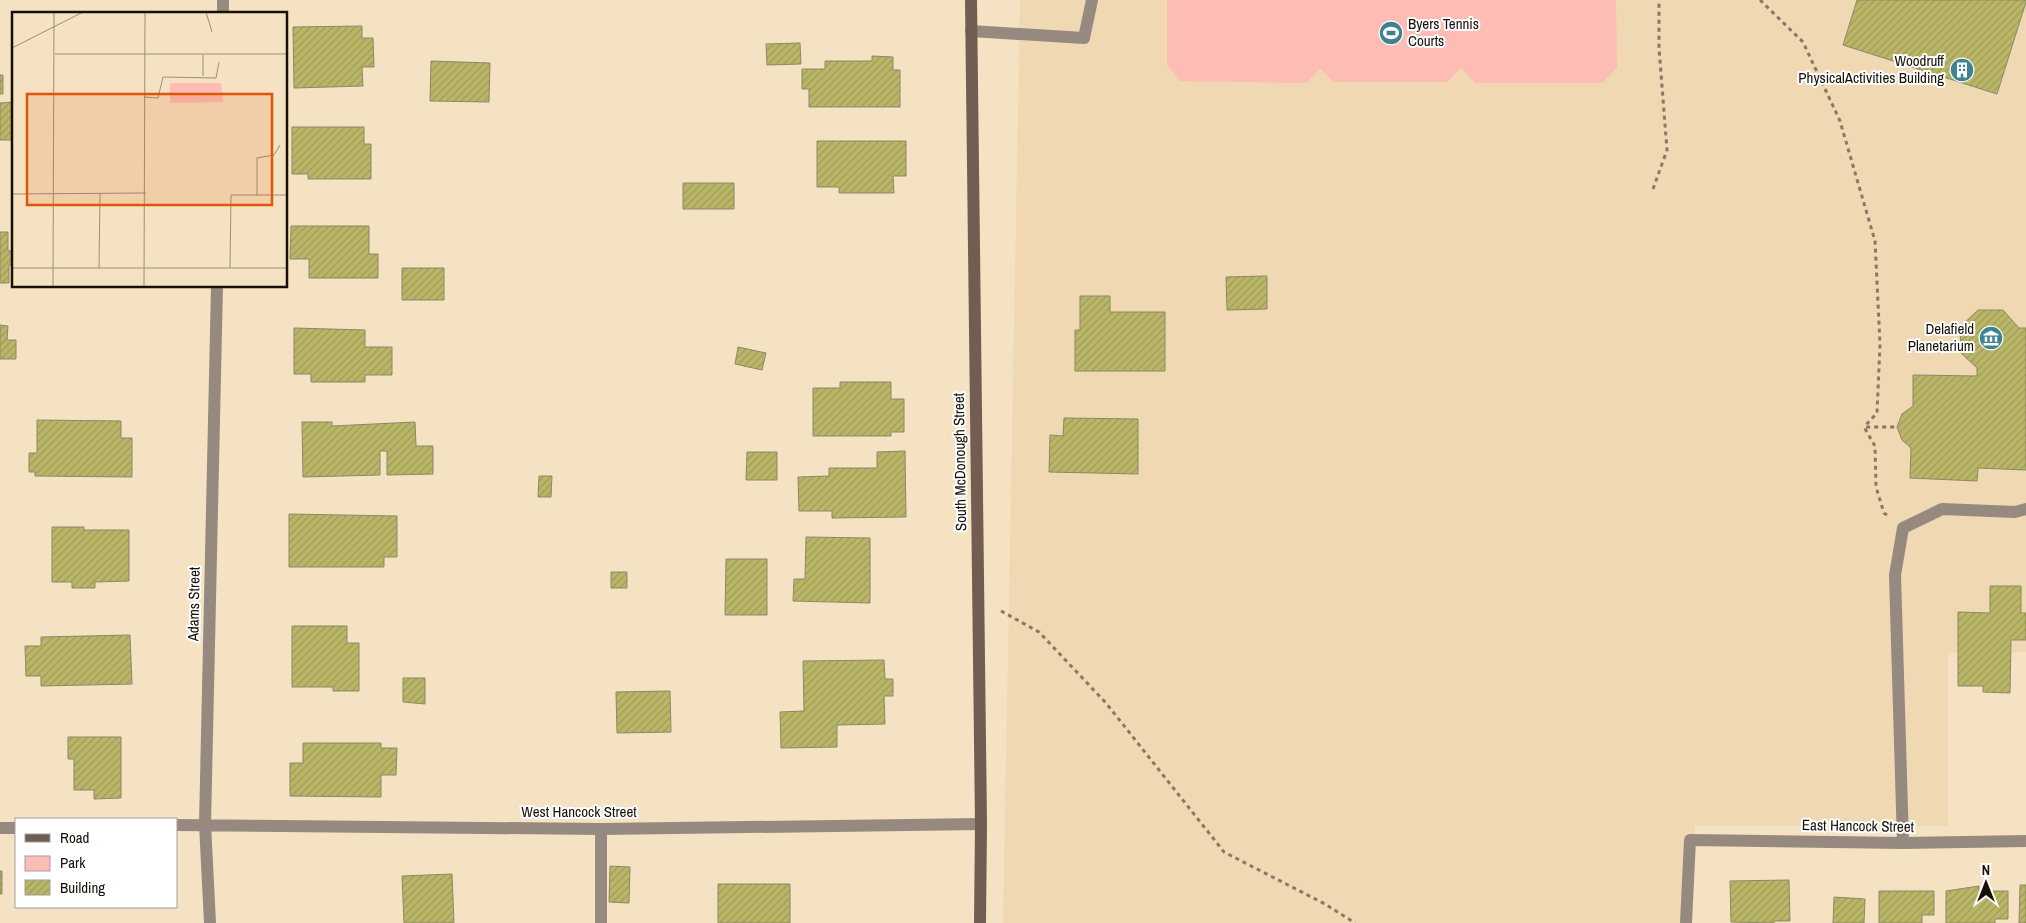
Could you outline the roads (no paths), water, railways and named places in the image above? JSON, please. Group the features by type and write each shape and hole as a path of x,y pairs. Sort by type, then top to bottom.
{"street":[{"name":"South McDonough Street","path":"971,0 982,824 980,923"},
{"path":"971,31 1084,38 1092,0"},
{"name":"Adams Street","path":"210,923 205,824 217,288"},
{"path":"1903,843 1895,575 1903,528 1942,508 2015,512 2026,509"},
{"name":"West Hancock Street","path":"178,825 601,829 982,824"},
{"path":"0,828 15,828"},
{"path":"600,923 601,829"},
{"name":"East Hancock Street","path":"1686,923 1690,840 1903,843 2026,841"}],"place":[{"name":"Byers Tennis Courts","path":"1391,33"},
{"name":"Woodruff PhysicalActivities Building","path":"1962,70"},
{"name":"Delafield Planetarium","path":"1991,338"}]}
